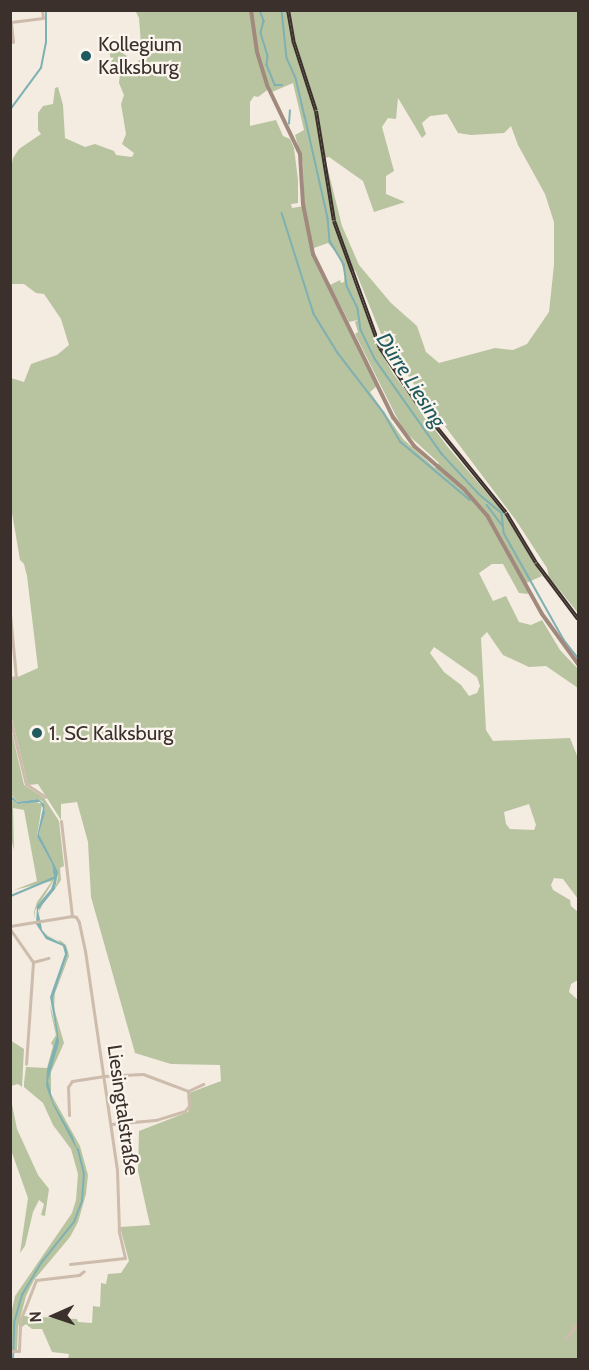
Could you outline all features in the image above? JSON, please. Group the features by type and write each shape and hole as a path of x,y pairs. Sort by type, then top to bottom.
{"main road":[{"path":"251,10 257,52 267,85 300,154 303,200 312,250 393,417 410,442 465,489 488,517 542,614 579,664"}],"street":[{"path":"13,42 11,21 43,18 42,10"},
{"path":"10,614 12,661 16,677 10,678"},
{"path":"10,719 26,784 45,797"},
{"name":"Liesingtalstraße","path":"61,821 72,916 76,917 79,922 86,951 117,1170 119,1231 125,1258 70,1264"},
{"path":"26,1064 33,962 10,927 72,916"},
{"path":"33,962 48,958"},
{"path":"69,1115 69,1083 104,1076 150,1075 188,1091 203,1084"},
{"path":"111,1124 155,1120 185,1112 189,1106 188,1091"},
{"path":"10,1352 17,1352 22,1311 36,1280 79,1275 84,1272"},
{"path":"565,1339 579,1323"}],"green space":[{"path":"131,11 578,11 578,613 549,577 547,568 515,519 417,389 381,334 355,270 350,272 378,346 392,372 447,446 503,512 542,576 524,584 529,594 519,593 503,564 492,564 479,573 493,601 506,596 519,622 531,625 542,620 560,650 578,669 578,688 546,666 529,667 503,655 487,632 481,638 486,730 493,741 570,738 578,758 578,899 563,879 554,878 551,885 553,890 570,900 571,906 578,912 578,980 571,984 569,992 578,1000 578,1359 68,1359 69,1354 52,1352 42,1329 32,1329 26,1324 22,1327 20,1348 20,1328 23,1316 77,1319 78,1322 92,1323 93,1306 100,1307 101,1283 106,1284 108,1274 121,1273 129,1261 120,1227 150,1225 138,1171 139,1131 188,1112 189,1093 221,1081 220,1065 171,1064 135,1053 91,897 88,842 77,802 61,804 61,820 38,784 28,785 11,715 11,680 38,668 27,576 24,564 20,560 11,507 11,378 24,382 31,364 57,355 69,345 61,319 44,294 36,293 24,284 11,284 11,169 13,158 19,149 41,134 38,130 38,113 43,106 53,104 55,88 58,87 63,105 65,138 85,147 95,144 114,151 116,155 132,157 134,153 122,144 126,134 121,104 124,95 119,83 120,73 111,61 109,49 112,46 127,56 125,65 136,65 139,60 147,60 147,51 141,44 139,18 136,12","holes":["293,83 304,130 295,135 303,164 304,206 292,208 291,204 298,203 298,180 294,148 290,139 283,136 276,120 250,126 250,102 254,96 258,97 270,88 272,92","398,98 422,138 426,134 422,123 430,116 447,114 458,133 471,135 504,133 511,126 518,145 545,194 554,222 554,265 549,312 527,344 513,350 495,348 439,363 426,352 417,326 391,303 359,265 342,226 325,158 329,157 363,181 374,212 405,202 386,194 386,176 394,171 382,127 388,118 396,119","328,243 339,256 345,274 344,282 341,283 340,280 330,285 349,322 358,320 355,322 358,332 355,334 405,432 439,463 435,468 403,439 370,392 377,386 311,249","434,647 477,677 480,686 477,693 469,696 461,685 444,672 430,653","529,804 536,825 534,830 510,829 506,824 504,812"]},
{"path":"10,724 24,785 44,798 59,821 64,866 60,868 61,880 55,889 58,877 39,834 45,814 43,802 38,799 17,802 11,794"},
{"path":"10,799 18,804 35,802 42,804 37,837 52,864 54,880 35,911 35,919 34,912 37,902 52,881 14,890 37,881 24,810 13,808 14,850 11,838"},
{"path":"42,930 48,936 61,941 66,945 69,956 55,993 54,1008 64,1043 51,1072 51,1094 80,1146 88,1175 86,1194 78,1222 70,1237 34,1280 26,1296 18,1327 17,1350 10,1350 11,1314 15,1296 72,1213 76,1200 78,1174 71,1149 53,1125 43,1103 24,1087 26,1067 47,1068 53,1046 51,1043 56,1035 50,1004 56,1029 53,998 68,953 58,940 47,936"},
{"path":"10,1040 24,1049 22,1087 18,1084 11,1086"},
{"path":"10,1094 17,1129 38,1175 49,1189 45,1216 41,1215 44,1204 39,1200 33,1212 25,1246 20,1253 28,1198 11,1150"}],"water":[{"path":"10,794 17,802 38,799 44,804 45,814 39,834 58,872 55,889 38,910 42,930 47,936 65,945 68,953 53,998 59,1042 48,1081 53,1102 73,1137 78,1152 53,1105 46,1086 47,1070 57,1036 50,997 65,954 63,946 46,939 36,924 37,906 51,889 54,880 52,864 37,837 43,808 40,802 18,804 11,799"}],"waterway":[{"path":"10,110 41,68 46,43 46,10"},
{"path":"260,10 264,21 261,33 268,56 267,65 275,85 282,85"},
{"name":"Dürre Liesing","path":"282,10 287,58 296,78 305,116 328,218 330,241 344,264 347,286 358,309 361,330 375,359 442,454 479,494 502,513 504,533 564,640 578,658"},
{"path":"289,124 290,111"},
{"path":"282,213 314,314 338,353 384,413 401,442 470,500"},
{"path":"487,505 502,525"},
{"path":"11,896 56,877"},
{"path":"13,1360 14,1323 22,1295 42,1262 74,1222 82,1201 84,1174 78,1150"}],"railway":[{"path":"288,10 294,43 316,111 334,221 380,348 417,403 506,513 536,563 578,619"}],"place":[{"name":"Kollegium Kalksburg","path":"86,56"},
{"name":"1. SC Kalksburg","path":"37,733"}]}
